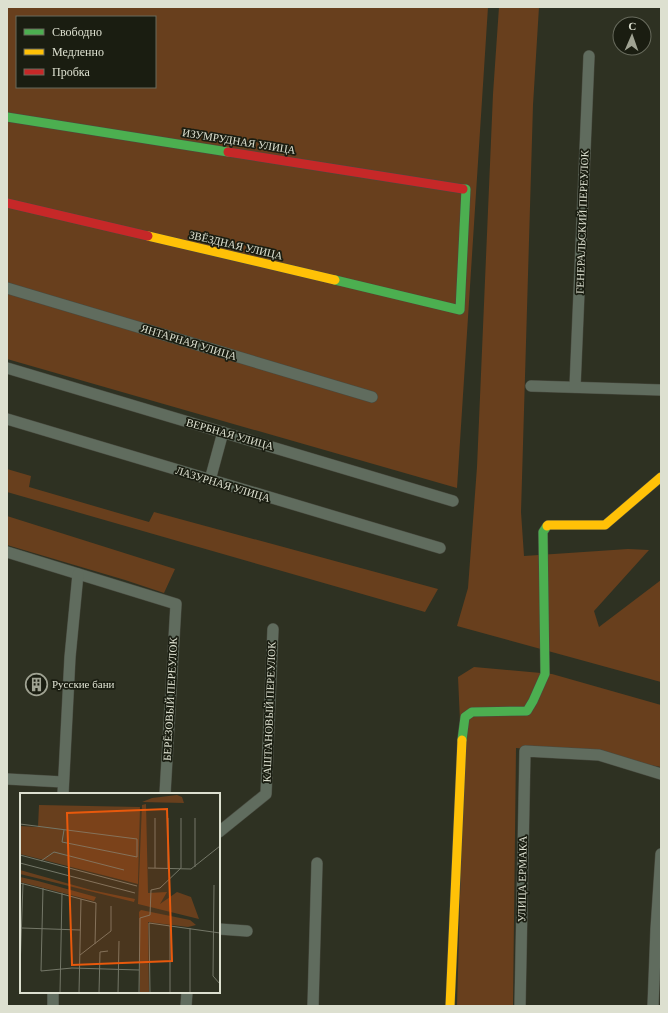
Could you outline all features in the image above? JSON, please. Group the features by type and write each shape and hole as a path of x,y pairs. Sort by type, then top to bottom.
{"street":[{"name":"ГЕНЕРАЛЬСКИЙ ПЕРЕУЛОК","path":"575,387 589,56"},
{"name":"ИЗУМРУДНАЯ УЛИЦА","path":"7,117 466,189 460,310"},
{"name":"ЗВЁЗДНАЯ УЛИЦА","path":"7,203 460,310"},
{"name":"ЯНТАРНАЯ УЛИЦА","path":"7,288 372,397"},
{"name":"ВЕРБНАЯ УЛИЦА","path":"7,368 452,501"},
{"path":"531,386 661,390"},
{"name":"ЛАЗУРНАЯ УЛИЦА","path":"7,419 440,548"},
{"path":"210,480 223,432"},
{"path":"450,1006 462,732 465,717 472,712 526,711 533,701 545,674 543,532 548,525 605,525 661,477"},
{"path":"7,552 78,574 70,657 63,793"},
{"name":"БЕРЁЗОВЫЙ ПЕРЕУЛОК","path":"78,574 176,604 165,793"},
{"name":"КАШТАНОВЫЙ ПЕРЕУЛОК","path":"220,831 266,794 273,629"},
{"name":"УЛИЦА ЕРМАКА","path":"520,1006 525,751 599,754 661,774"},
{"path":"7,779 63,782"},
{"path":"653,1006 661,854"},
{"path":"313,1006 317,863"},
{"path":"220,929 247,931"},
{"path":"53,1006 54,993"},
{"path":"186,1006 187,993"}],"shaded area":[{"path":"7,7 488,7 457,488 7,359"},
{"path":"499,7 539,7 533,105 521,512 524,556 628,549 649,550 594,611 599,627 661,580 661,682 457,626 468,588 477,467 493,94"},
{"path":"7,469 31,476 29,487 149,522 154,512 438,589 425,612 7,492"},
{"path":"7,516 175,569 164,593 7,545"},
{"path":"474,667 552,674 661,705 661,767 589,754 516,748 513,1006 457,1006 463,787 458,677"}],"traffic: fast":[{"path":"7,117 228,152"},
{"path":"335,280 460,310 466,189 463,189"},
{"path":"462,740 465,717 472,712 527,711 545,674 543,532 547,526"}],"traffic: slow":[{"path":"148,236 335,280"},
{"path":"547,526 605,525 661,477"},
{"path":"450,1006 462,740"}],"traffic: jam":[{"path":"228,152 463,189"},
{"path":"7,203 148,236"}],"place":[{"name":"Русские бани","path":"36,684"}]}
